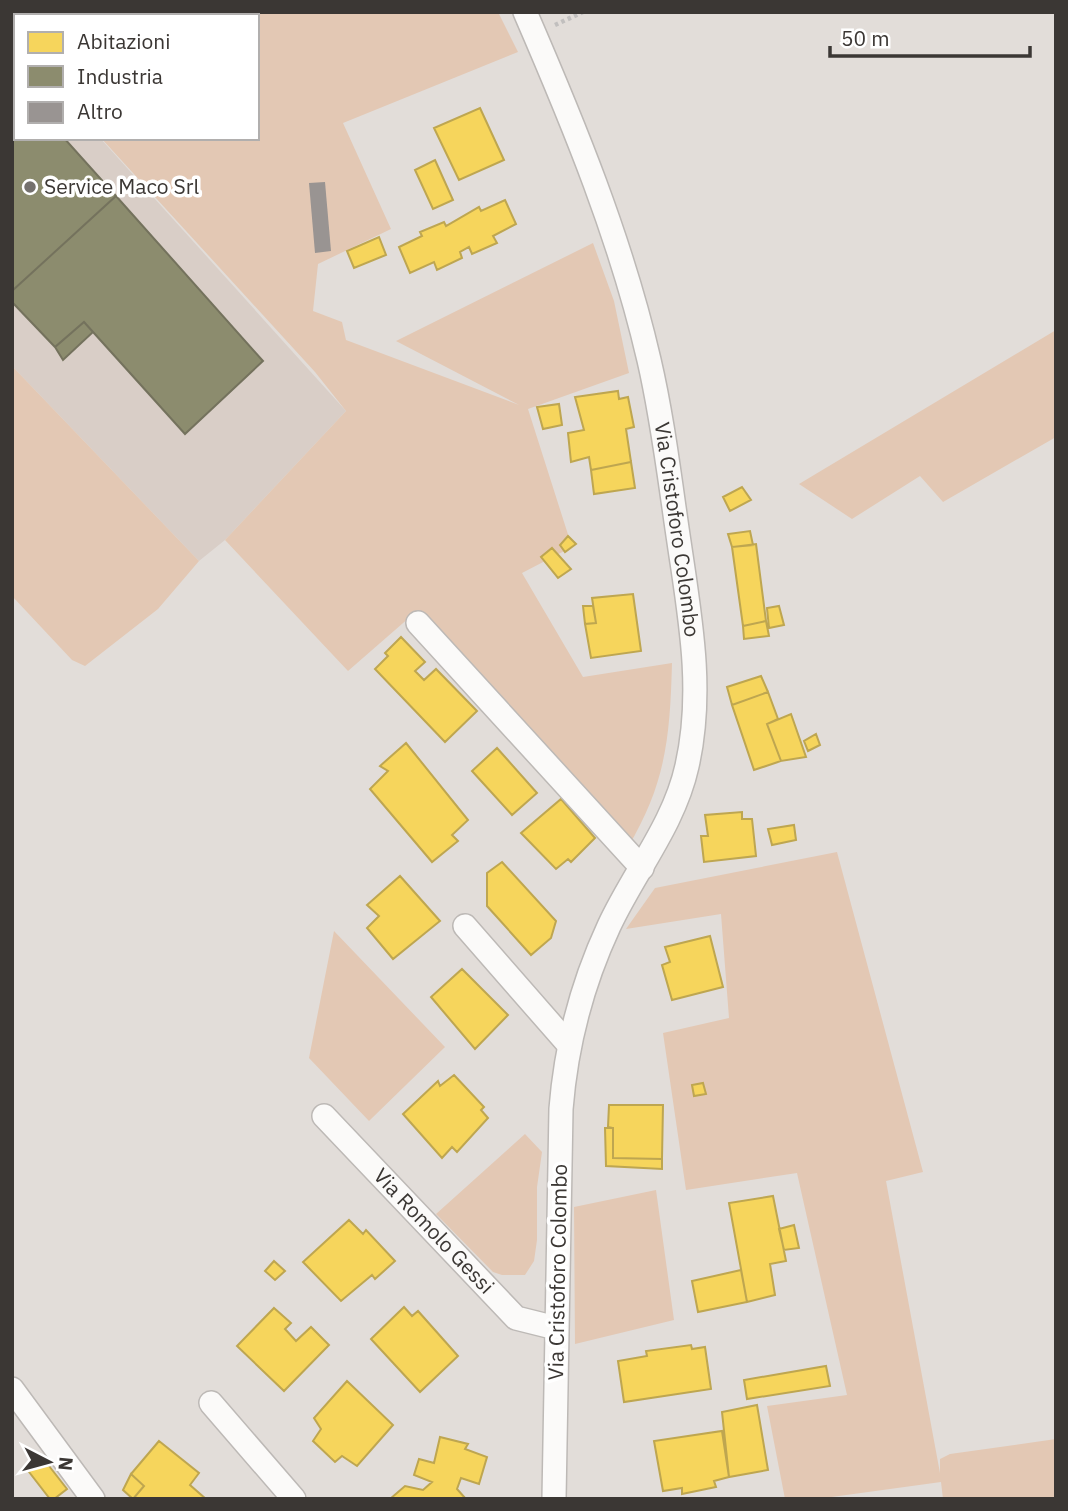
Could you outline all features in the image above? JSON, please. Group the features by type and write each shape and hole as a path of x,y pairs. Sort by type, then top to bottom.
{"street":[{"name":"Via Cristoforo Colombo","path":"525,12 569,111 629,286 646,348 692,627 696,697 687,766 681,790 609,926 569,1045 561,1110 554,1499"},
{"path":"418,623 642,868"},
{"path":"464,926 569,1045"},
{"name":"Via Romolo Gessi","path":"324,1115 516,1318 556,1328"},
{"path":"12,1389 93,1499"},
{"path":"211,1403 294,1499"}],"shaded area":[{"path":"498,12 518,52 343,123 391,229 318,264 313,311 342,322 346,340 519,405 396,341 593,243 614,301 629,373 528,409 572,547 522,573 583,677 672,663 670,714 664,759 651,802 628,847 418,610 348,671 225,540 346,411 315,372 103,140 259,140 259,14 16,14"},
{"path":"14,16 14,43 12,41"},
{"path":"12,41 14,140 102,140 346,411 225,540 199,561 12,366"},
{"path":"1056,330 1056,437 943,502 920,476 852,519 799,484"},
{"path":"12,366 199,561 158,609 85,666 72,660 12,596"},
{"path":"837,852 923,1172 886,1181 940,1473 940,1459 950,1454 1056,1439 1056,1499 943,1499 941,1482 817,1499 785,1499 767,1406 847,1395 797,1173 686,1190 663,1033 729,1018 721,914 626,929 655,888"},
{"path":"334,931 445,1047 369,1121 309,1058"},
{"path":"525,1134 542,1152 537,1187 537,1240 534,1261 525,1275 502,1275 493,1272 436,1214"},
{"path":"656,1190 674,1320 575,1344 574,1207"}],"building: Abitazioni":[{"path":"480,108 504,160 459,180 434,128"},
{"path":"435,160 453,200 433,209 415,170"},
{"path":"505,200 516,224 493,236 497,243 472,254 469,247 460,252 462,258 437,270 434,262 410,273 399,247 422,236 420,232 444,222 446,226 479,207 481,211"},
{"path":"379,237 386,255 354,268 347,251"},
{"path":"618,391 619,399 628,397 634,427 626,429 631,462 591,470 589,457 571,462 568,433 584,430 575,397"},
{"path":"559,404 562,425 543,429 537,407"},
{"path":"631,462 635,488 594,494 591,470"},
{"path":"742,487 751,500 730,511 723,497"},
{"path":"750,531 753,545 732,547 728,534"},
{"path":"568,536 576,544 565,552 560,545"},
{"path":"756,544 766,621 743,626 732,547"},
{"path":"552,548 571,569 558,578 541,557"},
{"path":"633,594 641,651 591,658 585,624 596,623 592,598"},
{"path":"583,606 593,606 596,623 585,624"},
{"path":"779,606 784,625 769,628 767,608"},
{"path":"766,621 769,636 744,639 743,626"},
{"path":"401,637 425,662 415,671 424,680 436,669 477,711 445,742 375,669 388,656 385,653"},
{"path":"761,676 768,692 732,705 727,687"},
{"path":"768,692 778,719 767,724 781,761 754,770 732,705"},
{"path":"791,714 806,757 781,761 767,724"},
{"path":"816,734 820,745 808,751 804,741"},
{"path":"406,743 468,820 452,835 458,841 432,862 370,789 388,771 380,766"},
{"path":"497,748 537,793 512,815 472,771"},
{"path":"561,799 595,838 571,862 568,859 556,869 521,833"},
{"path":"742,812 742,819 752,819 756,856 704,862 701,836 708,836 705,815"},
{"path":"794,825 796,840 772,845 768,829"},
{"path":"502,862 556,921 551,938 531,955 487,906 487,873"},
{"path":"400,876 440,921 393,959 367,928 379,916 367,905"},
{"path":"710,936 723,987 672,1000 662,965 670,962 665,947"},
{"path":"462,969 508,1015 475,1049 431,997"},
{"path":"454,1075 484,1107 481,1110 488,1118 457,1152 452,1147 442,1158 403,1114 438,1081 440,1086"},
{"path":"703,1083 706,1094 694,1096 692,1085"},
{"path":"609,1105 663,1105 662,1159 613,1158 613,1128 608,1127"},
{"path":"605,1128 613,1128 613,1158 662,1159 662,1169 606,1166"},
{"path":"773,1196 786,1261 770,1264 775,1295 747,1302 729,1203"},
{"path":"349,1220 363,1234 366,1230 395,1261 375,1279 372,1275 341,1301 303,1262"},
{"path":"794,1225 799,1248 784,1250 779,1229"},
{"path":"274,1261 285,1271 275,1280 265,1271"},
{"path":"741,1270 747,1302 698,1312 692,1281"},
{"path":"404,1307 412,1316 418,1311 458,1356 420,1392 371,1339"},
{"path":"274,1308 291,1323 285,1329 296,1341 311,1327 329,1345 284,1391 237,1346"},
{"path":"691,1345 692,1349 705,1347 711,1389 624,1402 618,1361 647,1356 646,1351"},
{"path":"826,1366 830,1386 747,1399 744,1380"},
{"path":"347,1381 393,1425 357,1466 342,1456 335,1462 313,1441 321,1429 314,1418"},
{"path":"757,1405 768,1470 729,1477 722,1412"},
{"path":"722,1431 729,1477 714,1481 716,1487 682,1494 682,1488 663,1491 654,1441"},
{"path":"440,1437 468,1444 465,1449 487,1457 479,1484 461,1478 457,1489 466,1499 390,1499 405,1486 423,1490 432,1482 414,1475 419,1459 434,1463"},
{"path":"159,1441 199,1473 190,1485 206,1499 133,1499 144,1486 131,1474"},
{"path":"42,1457 67,1489 54,1499 50,1499 26,1468"},
{"path":"131,1474 144,1486 133,1499 123,1490"}],"building: Industria":[{"path":"12,139 66,140 116,196 12,291"},
{"path":"116,196 263,361 185,434 84,322 55,347 12,302 12,291"},
{"path":"84,322 93,332 63,360 55,347"}],"building: Altro":[{"path":"325,182 331,251 315,253 309,183"}],"place":[{"name":"Service Maco Srl","path":"30,187"}]}
